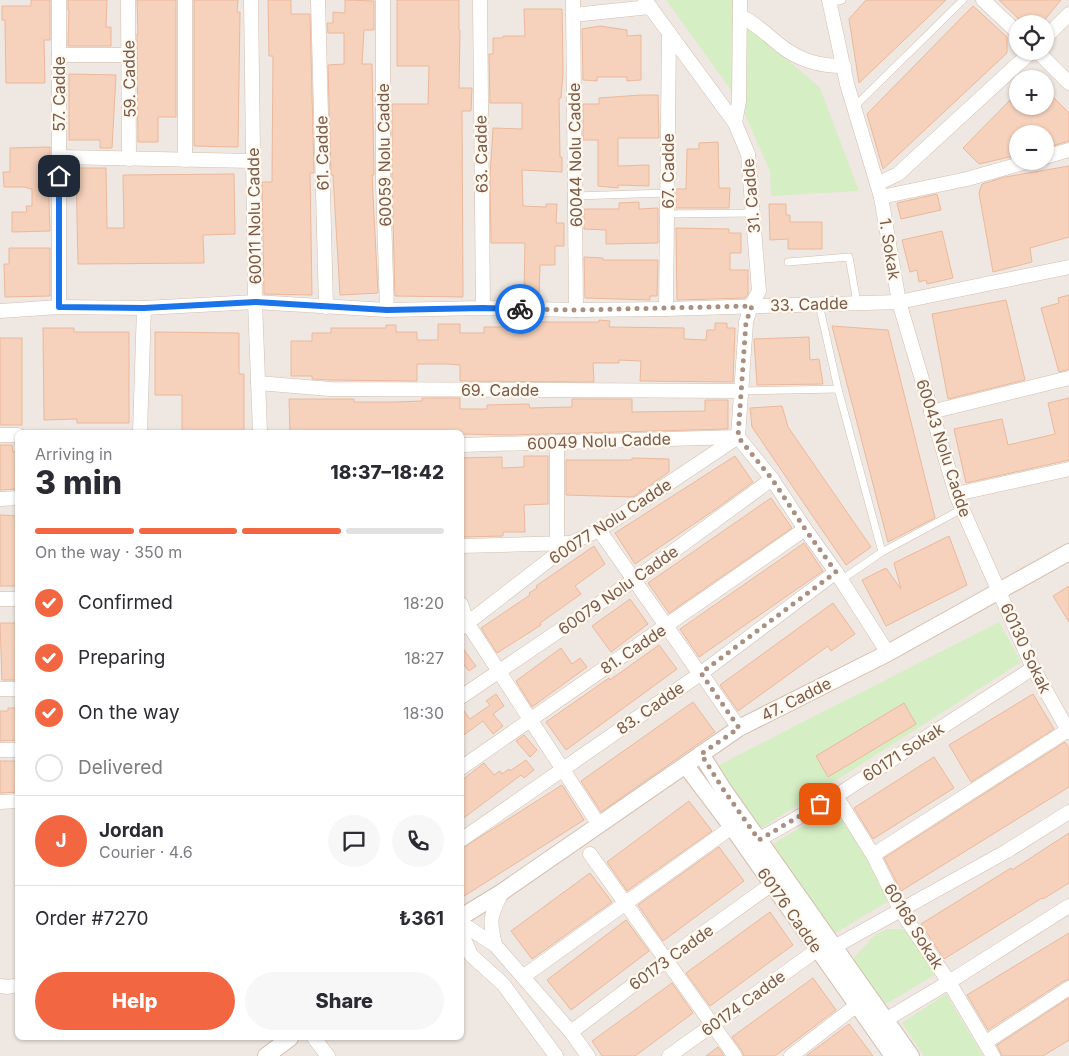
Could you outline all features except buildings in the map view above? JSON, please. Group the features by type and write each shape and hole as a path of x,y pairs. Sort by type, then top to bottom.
{"street":[{"name":"57. Cadde","path":"59,0 59,307"},
{"name":"59. Cadde","path":"128,0 129,159"},
{"path":"185,0 185,160"},
{"name":"60011 Nolu Cadde","path":"251,0 260,430"},
{"name":"61. Cadde","path":"318,0 326,306"},
{"name":"60059 Nolu Cadde","path":"383,0 383,182 387,310"},
{"name":"63. Cadde","path":"480,0 483,308"},
{"name":"60044 Nolu Cadde","path":"573,0 576,310"},
{"path":"735,123 739,101 740,0"},
{"path":"984,0 1009,24"},
{"name":"1. Sokak","path":"834,1 844,66 879,191 899,302"},
{"path":"574,15 647,3"},
{"name":"31. Cadde","path":"647,3 735,123 748,154 759,291 746,322 738,437"},
{"path":"1054,29 1069,14"},
{"path":"740,16 761,28 782,46 806,61 827,66 844,66"},
{"name":"67. Cadde","path":"666,310 669,33"},
{"path":"59,55 128,56"},
{"path":"879,191 1022,60"},
{"path":"1045,60 1069,83"},
{"path":"1054,154 1069,150"},
{"path":"59,158 253,161"},
{"path":"879,191 967,178 1009,167"},
{"name":"33. Cadde","path":"0,311 59,307 144,308 256,302 387,310 483,308 666,310 899,302 1069,267"},
{"name":"60043 Nolu Cadde","path":"899,302 956,494 999,590"},
{"path":"140,430 144,308"},
{"path":"931,412 1069,378"},
{"name":"69. Cadde","path":"258,383 330,389 742,391"},
{"path":"0,435 15,435"},
{"path":"738,437 772,479 888,653"},
{"name":"60049 Nolu Cadde","path":"464,445 738,437"},
{"name":"60077 Nolu Cadde","path":"464,626 564,543 599,530 738,437"},
{"path":"464,546 564,543 556,442"},
{"path":"956,494 1069,469"},
{"name":"60079 Nolu Cadde","path":"464,695 634,580 772,479"},
{"path":"0,499 15,498"},
{"name":"81. Cadde","path":"464,766 805,529"},
{"path":"599,530 739,728"},
{"name":"47. Cadde","path":"464,915 502,892 739,728 888,653 1069,552"},
{"name":"83. Cadde","path":"464,838 838,576"},
{"name":"60130 Sokak","path":"999,590 1033,668 1068,731"},
{"path":"0,599 15,599"},
{"path":"464,626 499,672 599,825"},
{"name":"60171 Sokak","path":"752,843 836,796 1033,668"},
{"path":"0,688 15,689"},
{"path":"873,855 1068,731"},
{"path":"0,750 15,750"},
{"path":"701,754 723,789 752,843 834,947 879,1024 911,1056"},
{"name":"60176 Cadde","path":"686,766 732,827 752,843 772,884 817,950 857,1005 879,1024 893,1056"},
{"name":"60168 Sokak","path":"836,796 873,855 902,911 949,982 993,1056"},
{"path":"0,802 15,802"},
{"path":"834,947 902,911 1007,851 1069,812"},
{"path":"524,976 732,827"},
{"path":"590,854 735,1056"},
{"name":"60173 Cadde","path":"571,1032 666,960 772,884"},
{"path":"495,945 490,924 502,892"},
{"path":"879,1024 1069,906"},
{"path":"464,925 495,945 571,1032 588,1056"},
{"path":"464,938 472,955 502,984 556,1056"},
{"name":"60174 Cadde","path":"669,1056 817,950"},
{"path":"0,986 15,986"},
{"path":"986,1042 1069,988"},
{"path":"790,1056 857,1005"},
{"path":"266,1056 287,1040"},
{"path":"316,1040 328,1056"}],"lane":[{"path":"854,107 962,0"},
{"path":"575,196 667,192"},
{"path":"667,214 752,213"},
{"path":"788,262 849,256 857,303"},
{"path":"819,304 838,389 882,552"},
{"path":"742,391 838,389"},
{"path":"838,576 962,509"}],"shaded area":[{"path":"0,0 1069,0 1069,1056 0,1056"}],"green space":[{"path":"666,0 734,0 753,29 820,88 859,191 771,196 770,171 739,101"},
{"path":"999,622 1021,662 760,829 717,766"},
{"path":"836,806 892,899 832,935 773,844"},
{"path":"887,929 907,929 936,974 884,1005 851,961 876,934"},
{"path":"946,994 983,1056 924,1056 902,1023"}],"way so far":[{"path":"520,309 666,310 752,306 746,322 738,437 772,479 836,572 701,673 739,728 701,754 759,840 820,804"}],"route":[{"path":"59,176 59,307 144,308 256,302 387,310 520,309"}]}
